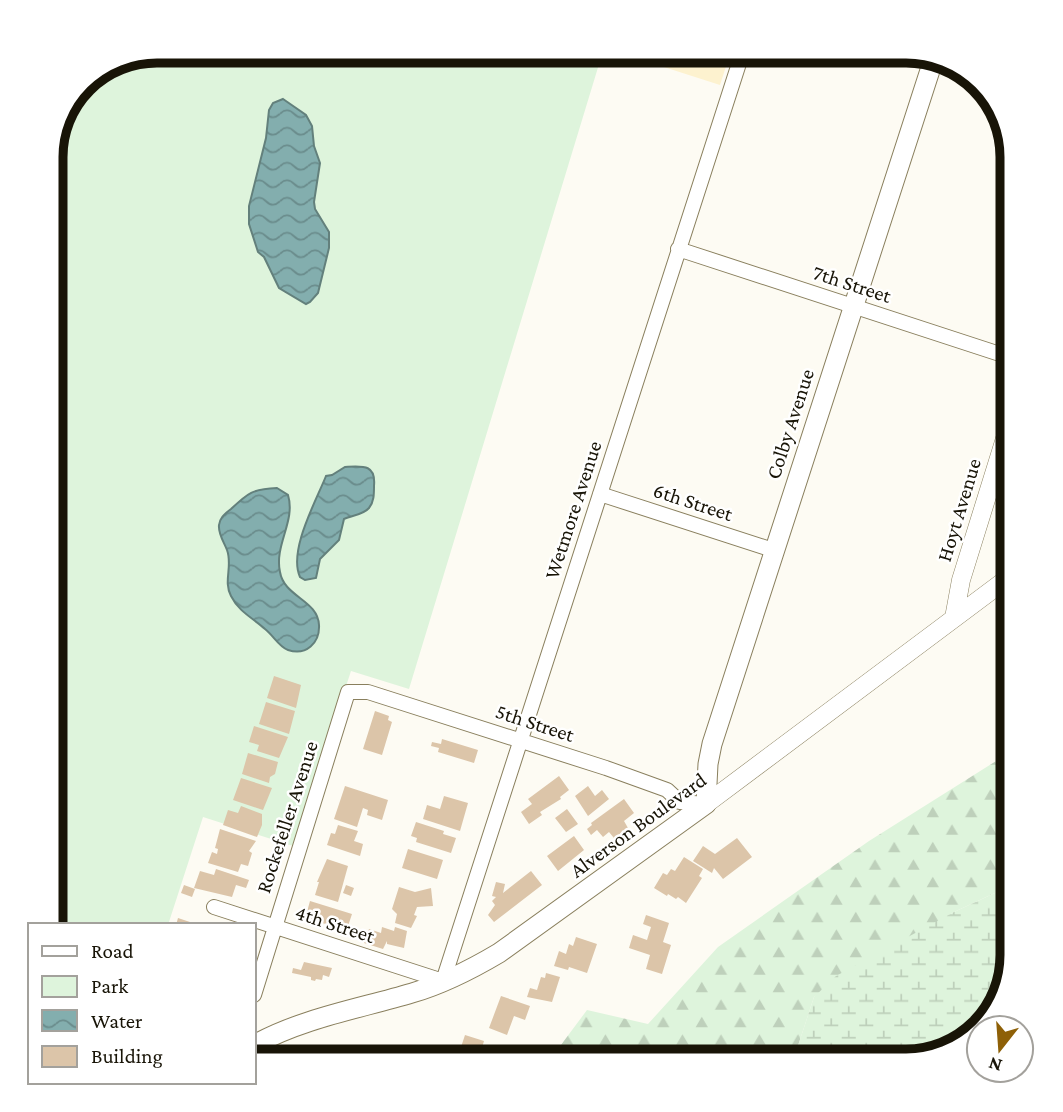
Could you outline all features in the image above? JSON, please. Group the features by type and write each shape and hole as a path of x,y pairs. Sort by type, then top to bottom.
{"main road":[{"name":"Colby Avenue","path":"706,804 712,744 930,66"},
{"name":"Alverson Boulevard","path":"256,1044 300,1023 414,993 475,968 706,804"}],"street":[{"name":"Wetmore Avenue","path":"443,981 739,63"},
{"name":"7th Street","path":"678,249 1000,354"},
{"name":"Hoyt Avenue","path":"954,618 961,580 1000,455"},
{"name":"6th Street","path":"600,494 773,550"},
{"name":"Alverson Boulevard","path":"706,804 1000,584"},
{"name":"5th Street","path":"348,692 368,692 606,768 667,790 680,802 706,804"},
{"name":"Rockefeller Avenue","path":"256,988 348,692"},
{"name":"4th Street","path":"214,907 443,981"}],"shaded area":[{"path":"651,63 727,63 720,85"}],"green space":[{"path":"157,63 599,63 409,689 351,671 293,846 203,817 169,923 63,923 63,151 66,132 73,115 95,86 110,76 127,68"},
{"path":"1000,759 1000,891 954,912 814,997 797,1049 558,1049 587,1010 648,1024 718,947 869,841"},
{"path":"1000,891 1000,955 997,980 981,1012 965,1014 965,1028 953,1036 919,1048 797,1049 814,997 836,976 954,912"}],"water":[{"path":"283,99 306,115 312,126 314,146 320,163 315,209 329,232 329,248 318,293 306,304 279,288 264,257 258,252 249,224 249,206 266,138 269,110 273,103"},
{"path":"345,467 367,468 373,474 372,503 364,512 344,519 339,540 320,559 316,578 305,580 300,577 297,566 300,540 326,476"},
{"path":"277,488 288,495 290,505 280,552 280,572 288,587 313,610 319,625 314,642 301,651 288,650 282,646 234,602 228,585 229,556 220,535 223,516 246,496 262,489"}],"building":[{"path":"274,676 301,685 296,708 267,698"},
{"path":"266,702 295,711 289,734 259,724"},
{"path":"375,711 389,716 388,720 392,722 382,755 363,749"},
{"path":"254,726 288,737 279,758 257,751 259,745 249,742"},
{"path":"442,739 478,750 474,763 438,752 439,748 431,746 432,742 441,744"},
{"path":"248,753 278,762 269,783 242,774"},
{"path":"559,776 569,790 529,824 521,812 532,804 528,799"},
{"path":"241,778 272,788 263,810 233,800"},
{"path":"345,786 388,800 382,820 367,815 368,810 363,808 357,827 334,819"},
{"path":"588,786 595,796 602,790 609,799 588,816 575,796"},
{"path":"444,796 468,803 460,831 423,819 427,805 440,809"},
{"path":"624,799 634,813 624,821 628,828 614,838 609,832 603,837 597,830 591,835 587,829 591,823"},
{"path":"241,806 262,814 262,825 257,837 223,825 228,810 238,813"},
{"path":"567,809 578,824 566,832 555,818"},
{"path":"416,822 456,838 451,853 416,842 417,838 411,836"},
{"path":"338,825 358,831 354,841 363,844 360,856 327,845 331,833 335,834"},
{"path":"220,829 256,841 249,851 252,853 248,866 241,864 238,872 208,863 212,852 217,854 218,849 215,848"},
{"path":"574,836 584,850 558,871 547,856"},
{"path":"737,838 752,857 723,879 714,868 712,873 693,861 703,846 715,854"},
{"path":"408,849 443,860 437,879 402,868"},
{"path":"684,857 703,869 699,876 702,878 686,903 654,888 663,873 667,875 671,869 675,871"},
{"path":"327,859 348,866 338,902 315,895 317,882"},
{"path":"216,869 249,880 246,888 236,885 232,897 194,888 200,871 214,875"},
{"path":"531,871 542,885 494,922 488,915 495,905 492,901 496,897 492,896 496,882 505,884 503,893"},
{"path":"184,885 195,889 192,897 181,893"},
{"path":"346,885 354,888 351,896 343,893"},
{"path":"399,887 415,892 431,888 433,906 417,907 414,915 417,916 411,928 395,923 397,914 392,909"},
{"path":"310,901 352,914 347,929 305,919"},
{"path":"646,915 669,923 663,942 671,945 662,974 646,969 650,955 629,948 633,935 647,940 651,927 643,924"},
{"path":"178,918 193,923 177,923"},
{"path":"382,927 407,931 404,948 387,944 387,941 383,949 364,943 369,929 381,933"},
{"path":"576,937 597,944 587,973 569,967 568,970 554,966 559,951 566,954 569,944 573,946"},
{"path":"304,962 332,968 329,977 323,975 322,980 315,981 311,980 311,977 292,973 293,968 301,970"},
{"path":"546,973 560,977 552,1002 527,997 530,988 537,990 541,977 545,978"},
{"path":"501,996 530,1006 525,1020 514,1016 507,1035 489,1028"},
{"path":"465,1035 484,1041 482,1049 460,1049"}]}
